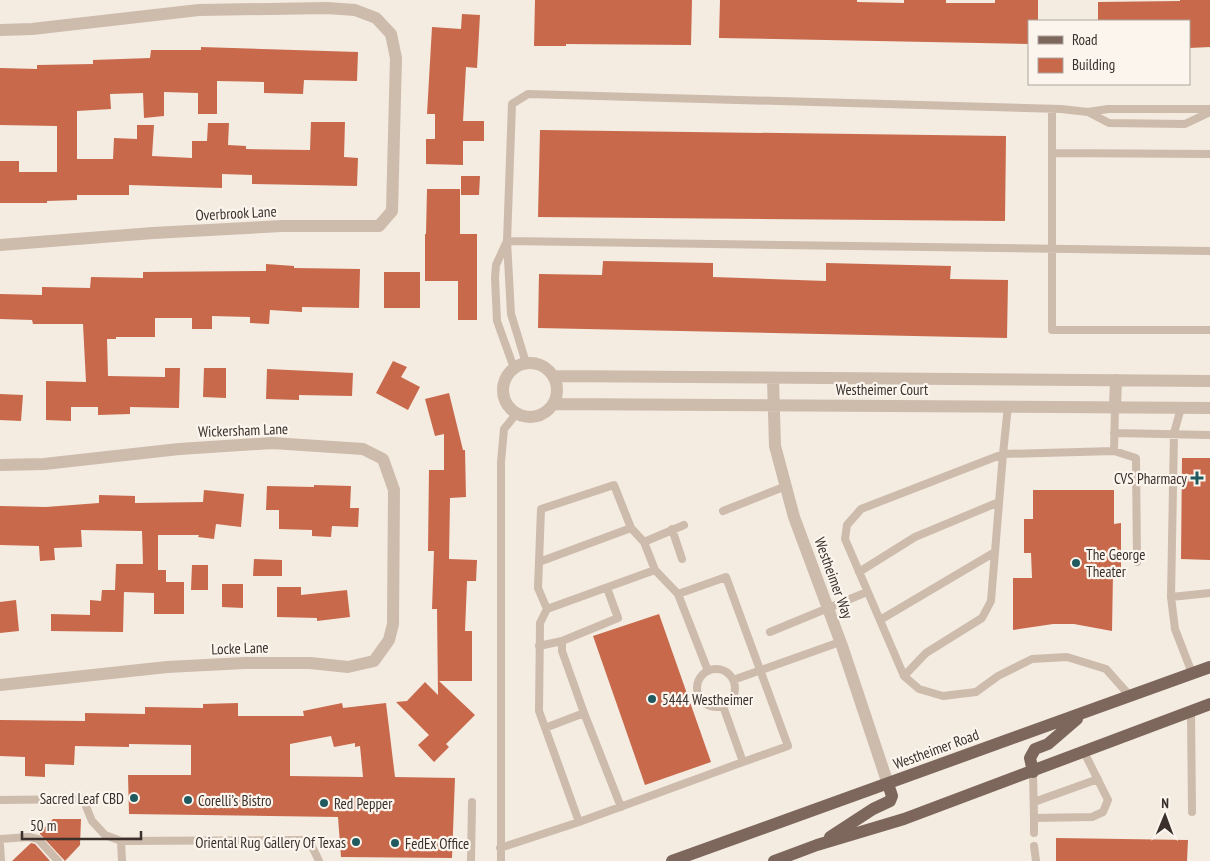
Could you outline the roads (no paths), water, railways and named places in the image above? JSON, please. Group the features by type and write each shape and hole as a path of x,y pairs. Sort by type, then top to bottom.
{"main road":[{"name":"Westheimer Road","path":"672,861 1210,667"},
{"path":"774,861 817,845 904,819 1210,704"},
{"path":"1032,772 1030,758 1035,749 1048,744 1084,712"},
{"path":"817,845 873,809 890,801 892,796 888,784"}],"street":[{"name":"Overbrook Lane","path":"0,30 32,29 199,10 327,8 355,10 376,18 391,34 396,58 392,212 379,226 282,226 153,233 0,245"},
{"name":"Westheimer Court","path":"520,366 542,366 553,376 1210,381"},
{"path":"517,413 510,408 503,392 508,374 520,366"},
{"path":"553,376 557,390 553,404"},
{"name":"Westheimer Way","path":"773,379 775,446 794,517 840,642 888,784"},
{"path":"1115,407 1116,380"},
{"name":"Westheimer Court","path":"517,413 524,416 541,414 553,404 1210,408"},
{"name":"Wickersham Lane","path":"0,465 44,464 180,449 272,443 363,449 383,459 394,490 394,559"},
{"name":"Locke Lane","path":"0,685 167,667 245,662 310,663 348,667 374,661 389,640 394,624 394,559"}],"lane":[{"path":"520,366 511,314 507,242 512,104 528,94 1052,108 1088,112 1108,109 1210,110"},
{"path":"1052,108 1052,330 1210,330"},
{"path":"1088,112 1109,123 1184,124 1210,110"},
{"path":"1052,154 1210,154"},
{"path":"507,242 1210,251"},
{"path":"507,242 496,264 497,321 520,366"},
{"path":"904,676 926,653 982,618 991,601 1008,406"},
{"path":"1114,451 1115,407"},
{"path":"1181,408 1174,433 1172,597 1175,629 1192,673"},
{"path":"501,861 501,462 504,429 517,413"},
{"path":"1114,433 1210,434"},
{"path":"1130,696 1106,669 1068,657 1032,659 998,676 976,692 943,696 919,689 904,676 845,539 847,525 861,509 1003,454 1114,451 1136,458 1137,562"},
{"path":"547,609 538,588 541,508 614,485 631,528 644,542 655,570 678,594 708,671"},
{"path":"723,511 786,486"},
{"path":"859,572 916,537 999,502"},
{"path":"644,542 684,525"},
{"path":"539,562 631,528"},
{"path":"672,529 682,559"},
{"path":"880,620 995,552"},
{"path":"578,822 539,711 540,623 547,609 655,570"},
{"path":"500,848 578,822 788,746 726,577 678,594"},
{"path":"539,646 562,641 618,618 607,588"},
{"path":"770,632 868,592"},
{"path":"1172,597 1210,593"},
{"path":"562,641 562,651 620,807"},
{"path":"734,680 840,642"},
{"path":"720,669 734,680 735,686 732,698 723,706 717,707 705,703 698,692 699,680 708,671 720,669"},
{"path":"723,706 743,762"},
{"path":"1191,712 1192,812"},
{"path":"545,728 584,713"},
{"path":"1034,818 1092,817 1103,812 1108,800 1084,752"},
{"path":"1032,772 1034,832"},
{"path":"1034,802 1098,780"},
{"path":"0,800 83,799 92,821 105,835 121,841 309,840 319,861"},
{"path":"471,861 472,802"},
{"path":"0,839 29,837 38,840 58,861"},
{"path":"121,841 122,861"},
{"path":"0,845 1,861"},
{"path":"1034,846 1036,861"}],"place":[{"name":"CVS Pharmacy","path":"1197,478"},
{"name":"The George Theater","path":"1076,563"},
{"name":"5444 Westheimer","path":"652,699"},
{"name":"Sacred Leaf CBD","path":"134,798"},
{"name":"Corelli’s Bistro","path":"188,800"},
{"name":"Red Pepper","path":"324,803"},
{"name":"Oriental Rug Gallery Of Texas","path":"356,842"},
{"name":"FedEx Office","path":"395,843"}]}
